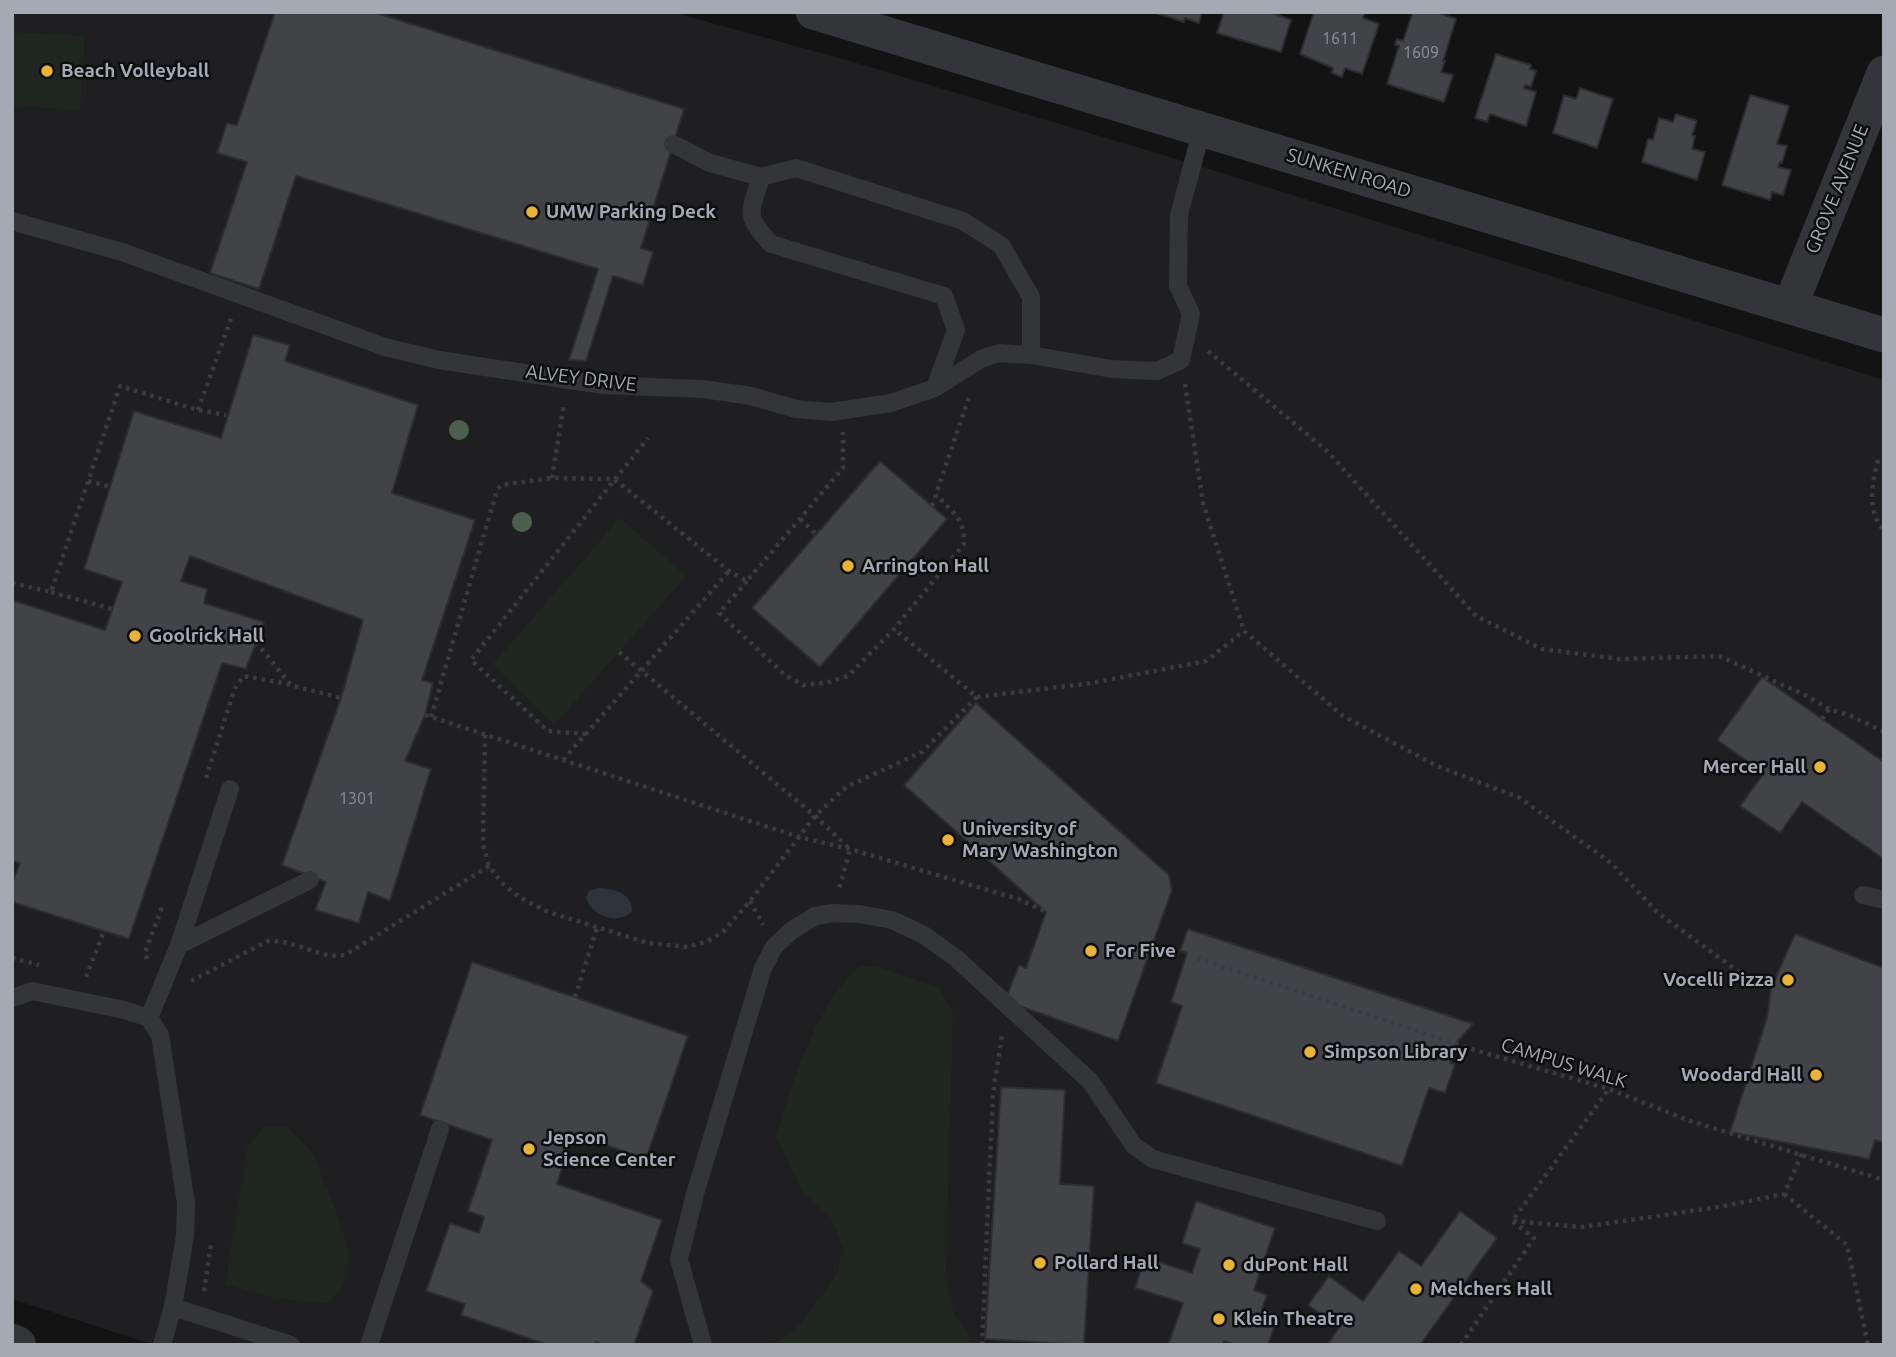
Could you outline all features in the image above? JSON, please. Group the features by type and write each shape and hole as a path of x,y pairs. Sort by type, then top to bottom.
{"street":[{"name":"SUNKEN ROAD","path":"813,12 852,18 1202,129 1884,335"},
{"name":"GROVE AVENUE","path":"1790,306 1884,73"}],"lane":[{"path":"1181,360 1191,314 1178,286 1179,215 1202,129"},
{"path":"673,144 710,163 761,177 796,168 964,221 1001,245 1031,297 1031,355"},
{"path":"761,177 750,210 753,225 771,244 944,296 956,330 935,388"},
{"name":"ALVEY DRIVE","path":"12,221 122,252 385,347 439,360 603,385 703,389 751,396 796,409 831,412 891,403 935,388 981,359 999,353 1031,355 1112,369 1157,371 1181,360"},
{"path":"149,1018 179,945 230,789"},
{"path":"179,945 310,880"},
{"path":"1863,895 1884,900"},
{"path":"704,1345 679,1259 695,1194 763,968 774,947 791,930 816,916 833,913 859,914 892,920 924,935 957,960 1090,1080 1134,1146 1153,1159 1377,1221"},
{"path":"12,998 32,991 124,1010 149,1018 160,1035 186,1203 185,1236 173,1307 162,1345"},
{"path":"369,1345 440,1129"},
{"path":"173,1307 291,1345"}],"path":[{"path":"198,410 240,296"},
{"path":"1754,983 1658,913 1611,863 1520,798 1437,766 1343,716 1244,631 1203,503 1181,360 1207,350 1327,451 1476,616 1542,649 1619,659 1719,656 1884,733"},
{"path":"932,506 981,359"},
{"path":"552,478 568,379"},
{"path":"51,593 120,386 198,410 226,415"},
{"path":"844,410 843,468 719,613 785,675 803,685 825,683 848,676 894,629 964,544 965,529 955,513 936,495"},
{"path":"586,734 548,731 471,660 648,438"},
{"path":"1878,460 1871,489 1872,505 1876,522 1884,531"},
{"path":"431,717 496,490 501,485 552,478 614,479 729,571 747,581"},
{"path":"88,481 111,487"},
{"path":"800,519 816,534"},
{"path":"563,760 729,571"},
{"path":"12,583 112,609"},
{"path":"894,629 977,696"},
{"path":"485,735 483,844 489,866 502,883 519,897 548,912 648,943 688,947 708,941 723,932 815,816 846,787 922,752 977,696 1092,684 1206,661 1244,631"},
{"path":"256,642 291,685"},
{"path":"619,652 815,816 850,849"},
{"path":"205,780 234,688 244,676 341,698"},
{"path":"1822,719 1829,709"},
{"path":"425,715 799,837 850,849 1018,899 1046,912"},
{"path":"833,913 850,849"},
{"path":"166,897 145,952 150,967 189,981 196,980 268,941 282,940 335,957 345,955 489,866"},
{"path":"575,997 597,928"},
{"path":"86,977 104,931"},
{"path":"12,958 49,967"},
{"name":"CAMPUS WALK","path":"1197,958 1478,1051 1609,1089 1690,1121 1884,1180"},
{"path":"74,974 96,979"},
{"path":"982,1345 993,1093 1001,1039 1010,1007"},
{"path":"1512,1221 1609,1089"},
{"path":"1784,1194 1802,1154"},
{"path":"1512,1221 1582,1227 1719,1207 1784,1194"},
{"path":"1784,1194 1847,1245 1868,1345"},
{"path":"1461,1345 1534,1237 1512,1221"}],"shaded area":[{"name":"University of Mary Washington","path":"12,12 672,12 850,61 1193,164 1884,380 1884,1345 154,1345 12,1299"},
{"name":"Beach Volleyball","path":"12,32 85,36 80,110 12,106"},
{"path":"620,518 686,576 554,725 493,664"},
{"path":"598,888 621,893 629,900 632,911 620,918 599,914 586,897 589,891"},
{"path":"860,966 876,966 938,987 953,1013 946,1272 954,1315 969,1334 971,1345 773,1345 799,1326 838,1271 843,1246 831,1218 801,1189 776,1135 799,1067 818,1023 844,983"},
{"path":"264,1127 287,1127 313,1154 340,1222 350,1257 343,1286 328,1303 279,1299 225,1284 247,1148"}],"building":[{"name":"UMW Parking Deck","path":"275,12 373,12 684,109 641,248 653,252 643,285 613,276 586,361 569,360 598,269 296,176 259,289 210,273 247,162 217,153 227,123 237,125"},
{"path":"1153,12 1202,12 1199,23 1185,18 1184,22"},
{"path":"1224,12 1277,12 1275,14 1291,20 1281,52 1217,33"},
{"path":"1314,12 1365,12 1363,18 1379,24 1362,74 1345,68 1342,77 1332,73 1333,68 1300,54"},
{"path":"1413,12 1436,12 1456,19 1441,72 1453,75 1444,102 1387,84 1399,46 1395,45 1397,39 1403,41"},
{"path":"1496,54 1531,65 1530,69 1536,71 1531,87 1525,85 1524,88 1536,92 1526,126 1490,114 1487,122 1475,118"},
{"path":"1580,88 1613,99 1597,148 1553,133 1564,95 1576,99"},
{"path":"1750,95 1789,106 1777,144 1787,146 1782,163 1780,162 1778,167 1791,170 1783,195 1772,192 1770,200 1722,185"},
{"path":"1676,114 1697,121 1692,135 1695,136 1692,149 1705,152 1697,180 1642,162 1648,139 1653,140 1659,118 1673,122"},
{"name":"Goolrick Hall","path":"253,335 290,345 285,361 418,405 392,493 475,520 422,680 433,683 425,715 405,761 431,769 390,901 368,892 359,923 315,910 326,882 282,865 341,698 363,620 190,556 181,581 207,589 204,603 264,622 246,669 222,663 129,939 12,902 12,883 20,863 12,861 12,600 105,630 122,582 84,569 134,411 221,438"},
{"name":"Arrington Hall","path":"880,461 947,519 820,667 752,608"},
{"name":"Mercer Hall","path":"1762,677 1884,762 1884,859 1802,802 1780,833 1740,806 1764,773 1717,740"},
{"path":"976,703 1169,875 1172,890 1118,1041 1005,1001 1019,965 1026,968 1046,912 904,785"},
{"name":"Simpson Library","path":"1188,929 1473,1024 1457,1042 1450,1063 1455,1064 1445,1093 1429,1088 1402,1166 1156,1083 1182,1006 1171,1002 1187,953 1180,951"},
{"name":"Woodard Hall","path":"1795,934 1884,968 1884,1143 1875,1140 1869,1159 1730,1132 1767,1018 1771,988"},
{"name":"Jepson Science Center","path":"472,962 688,1036 646,1159 573,1134 557,1184 662,1220 641,1281 653,1291 634,1345 603,1345 596,1342 595,1345 548,1345 461,1315 465,1304 426,1291 450,1223 479,1233 484,1217 468,1211 492,1140 420,1115"},
{"name":"Pollard Hall","path":"1001,1087 1065,1090 1060,1184 1094,1186 1084,1345 985,1339"},
{"name":"duPont Hall","path":"1196,1201 1275,1228 1254,1290 1267,1295 1262,1309 1278,1315 1268,1345 1236,1345 1224,1341 1223,1345 1168,1345 1183,1303 1135,1288 1145,1257 1192,1273 1200,1249 1182,1243"},
{"name":"Melchers Hall","path":"1460,1211 1497,1238 1420,1345 1327,1345 1339,1328 1308,1305 1329,1276 1363,1301 1399,1251 1421,1266"}],"place":[{"name":"Beach Volleyball","path":"47,71"},
{"name":"UMW Parking Deck","path":"532,212"},
{"name":"Arrington Hall","path":"848,566"},
{"name":"Goolrick Hall","path":"135,636"},
{"name":"Mercer Hall","path":"1820,767"},
{"name":"University of Mary Washington","path":"948,840"},
{"name":"For Five","path":"1091,951"},
{"name":"Vocelli Pizza","path":"1788,980"},
{"name":"Simpson Library","path":"1310,1052"},
{"name":"Woodard Hall","path":"1816,1075"},
{"name":"Jepson Science Center","path":"529,1149"},
{"name":"Pollard Hall","path":"1040,1263"},
{"name":"duPont Hall","path":"1229,1265"},
{"name":"Melchers Hall","path":"1416,1289"},
{"name":"Klein Theatre","path":"1219,1319"}]}
